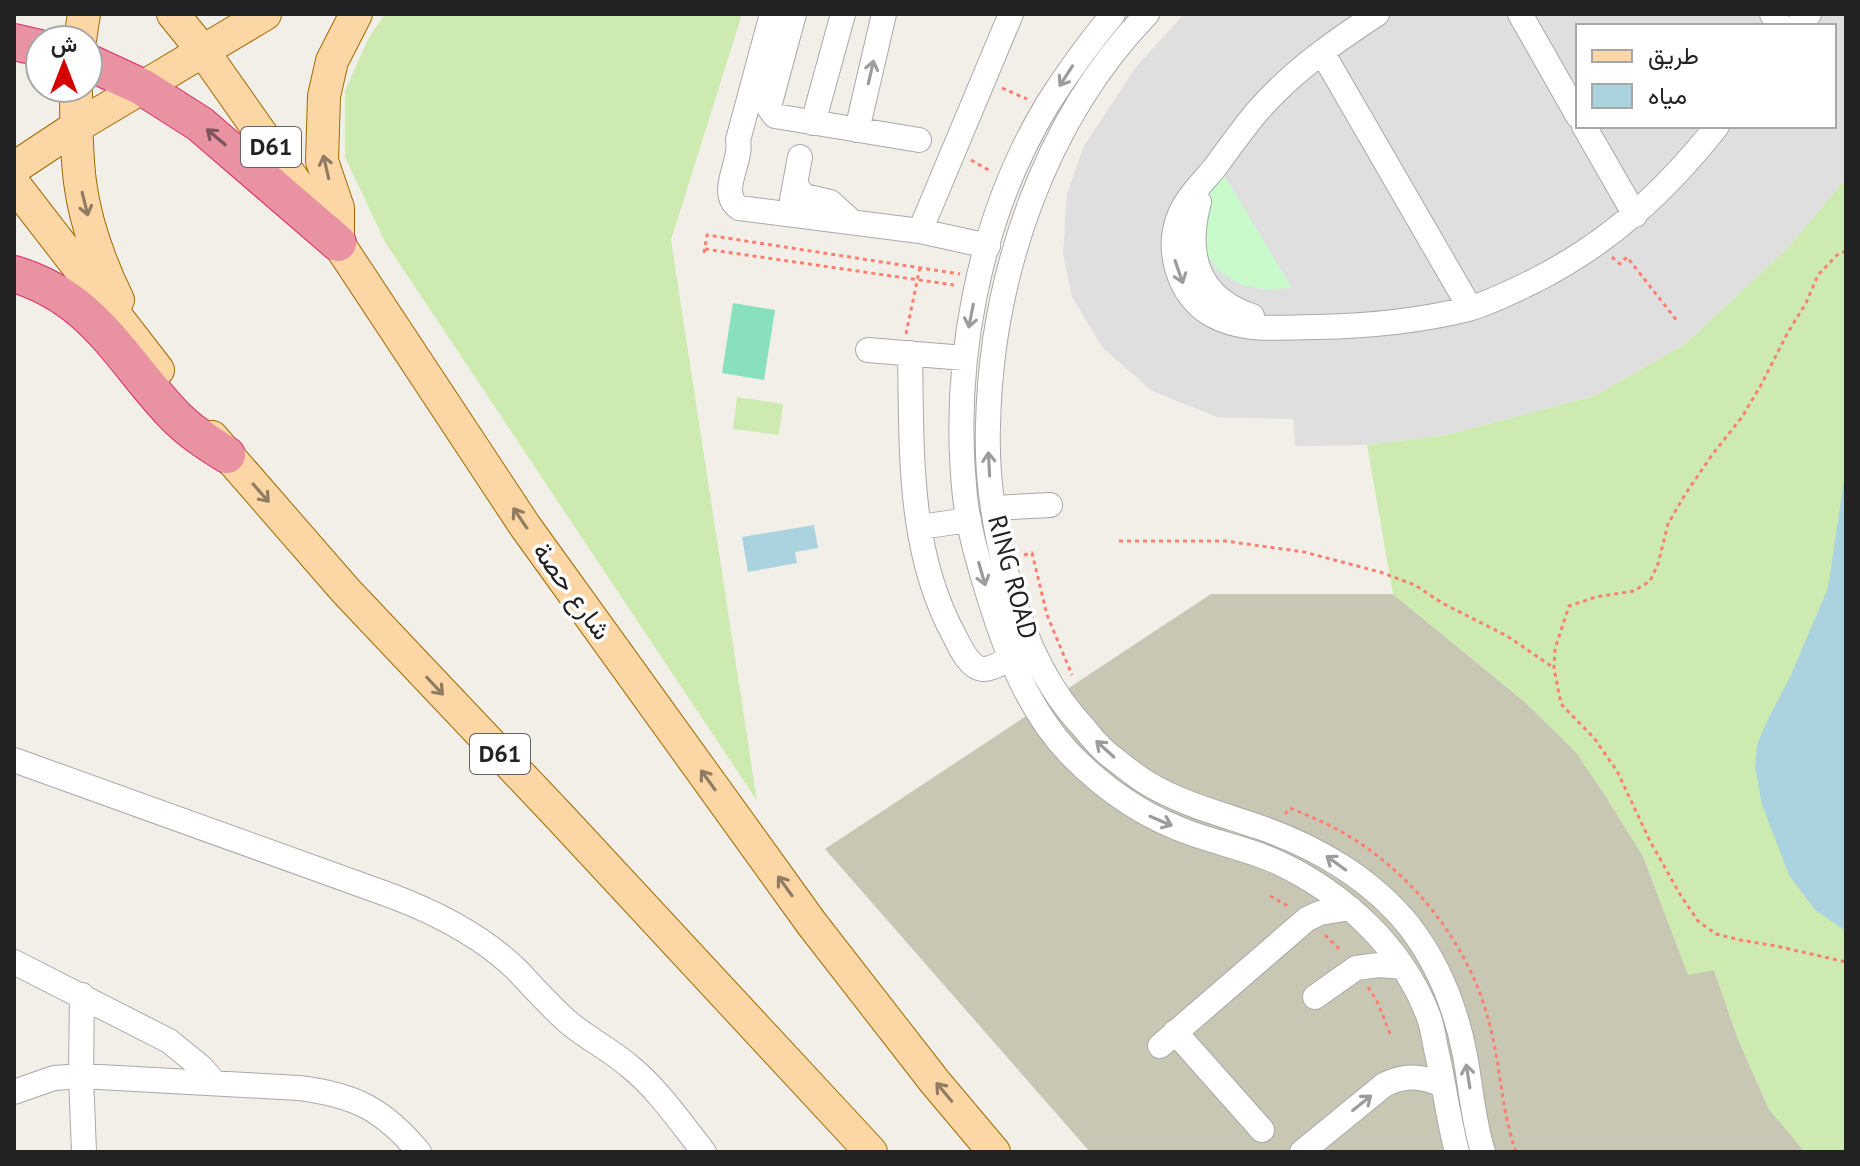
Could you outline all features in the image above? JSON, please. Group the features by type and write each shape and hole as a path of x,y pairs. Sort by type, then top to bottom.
{"highway":[{"path":"104,69 142,87 200,124 338,243"},
{"path":"14,274 56,291 78,306 98,325 173,414 203,440 227,455"}],"main road":[{"name":"شارع حصة","path":"173,14 203,51 338,243 525,526 812,924 935,1082 994,1152"},
{"path":"14,168 76,127 265,14"},
{"path":"338,243 338,208 322,161 324,96 332,61 356,14"},
{"path":"76,104 84,205 105,273 139,347"},
{"name":"D61","path":"14,184 139,347 227,455 346,591 871,1152"},
{"path":"631,894 674,960 760,1054 842,1152"}],"street":[{"path":"772,14 738,140 740,149 729,190 733,203 739,208 920,231 988,246"},
{"path":"740,149 747,143 784,14"},
{"path":"794,14 769,108 775,116 919,140"},
{"path":"813,123 843,14"},
{"path":"857,130 884,14"},
{"path":"920,231 1011,14"},
{"name":"RING ROAD","path":"1113,14 1079,57 1046,107 1010,182 993,226 971,310 964,358 963,458 965,500 979,564 1011,659 1038,713 1069,752 1105,787 1147,815 1190,833 1279,862 1359,916 1384,941 1409,974 1429,1016 1457,1152"},
{"name":"RING ROAD","path":"1147,14 1099,73 1066,125 1040,180 1001,299 991,364 987,429 991,494 1009,585 1037,662 1066,709 1104,750 1148,784 1201,809 1262,828 1320,852 1376,892 1409,925 1435,964 1454,1007 1465,1053 1476,1131 1483,1152"},
{"path":"1377,14 1322,52 1289,81 1257,112 1207,177 1193,227 1193,248 1199,272 1210,289 1244,314 1283,327 1377,323 1470,308 1528,284 1597,244 1635,215 1673,178 1715,128"},
{"path":"1520,14 1576,112"},
{"path":"1322,52 1470,308"},
{"path":"1585,128 1635,215"},
{"path":"790,214 800,157"},
{"path":"795,184 804,196 830,202 851,221"},
{"path":"867,356 964,358"},
{"path":"910,359 911,441 920,527 933,588 949,627 970,662 978,668 988,668 1011,659"},
{"path":"994,508 1050,505"},
{"path":"920,527 969,520"},
{"path":"14,760 392,896 452,923 496,952 571,1025 641,1076 704,1152"},
{"path":"1307,919 1310,899 1308,879"},
{"path":"1262,1130 1167,1039 1307,919 1320,913 1359,916 1361,954 1356,968"},
{"path":"14,962 169,1041 215,1083"},
{"path":"1315,997 1356,968 1379,965 1403,967"},
{"path":"82,995 84,1152"},
{"path":"14,1092 54,1078 81,1076 299,1088 344,1096 363,1104 391,1121 419,1152"},
{"path":"1302,1152 1394,1080 1418,1077 1443,1085"}],"path":[{"path":"983,80 1046,107"},
{"path":"954,150 1010,182"},
{"path":"707,235 978,283 704,251 707,235"},
{"path":"1597,244 1620,264 1627,257 1678,322"},
{"path":"1846,251 1837,255 1818,275 1806,303 1749,406 1712,455 1668,524 1658,564 1650,581 1634,591 1596,597 1569,606 1555,649 1554,668 1561,704 1594,738 1617,771 1650,841 1698,921 1716,934 1846,962"},
{"path":"1119,541 1225,541 1304,552 1380,572 1415,585 1452,609 1507,636 1554,668"}],"shaded area":[{"path":"1184,14 1846,14 1846,178 1787,249 1685,344 1594,396 1450,434 1367,445 1295,446 1293,419 1217,417 1152,391 1103,348 1072,297 1063,254 1067,193 1084,146 1136,67"},
{"path":"1211,594 1393,594 1525,702 1575,751 1643,856 1688,974 1714,970 1738,1039 1769,1109 1805,1152 1090,1152 825,849"}],"green space":[{"path":"385,14 742,14 671,240 757,801 385,242 345,157 345,91 368,39"},
{"path":"1221,170 1292,288 1267,290 1239,284 1217,269 1206,253 1199,232 1207,191"},
{"path":"1846,178 1846,1152 1805,1152 1769,1109 1738,1039 1714,970 1688,975 1643,856 1575,751 1525,702 1393,594 1367,445 1450,434 1594,396 1685,344 1787,249"},
{"path":"733,303 775,310 764,380 722,373"},
{"path":"737,397 783,404 779,435 733,429"}],"water":[{"path":"1846,466 1846,931 1815,910 1789,875 1762,805 1755,767 1757,745 1828,588"},
{"path":"814,525 818,548 795,552 797,563 748,572 742,537"}]}
